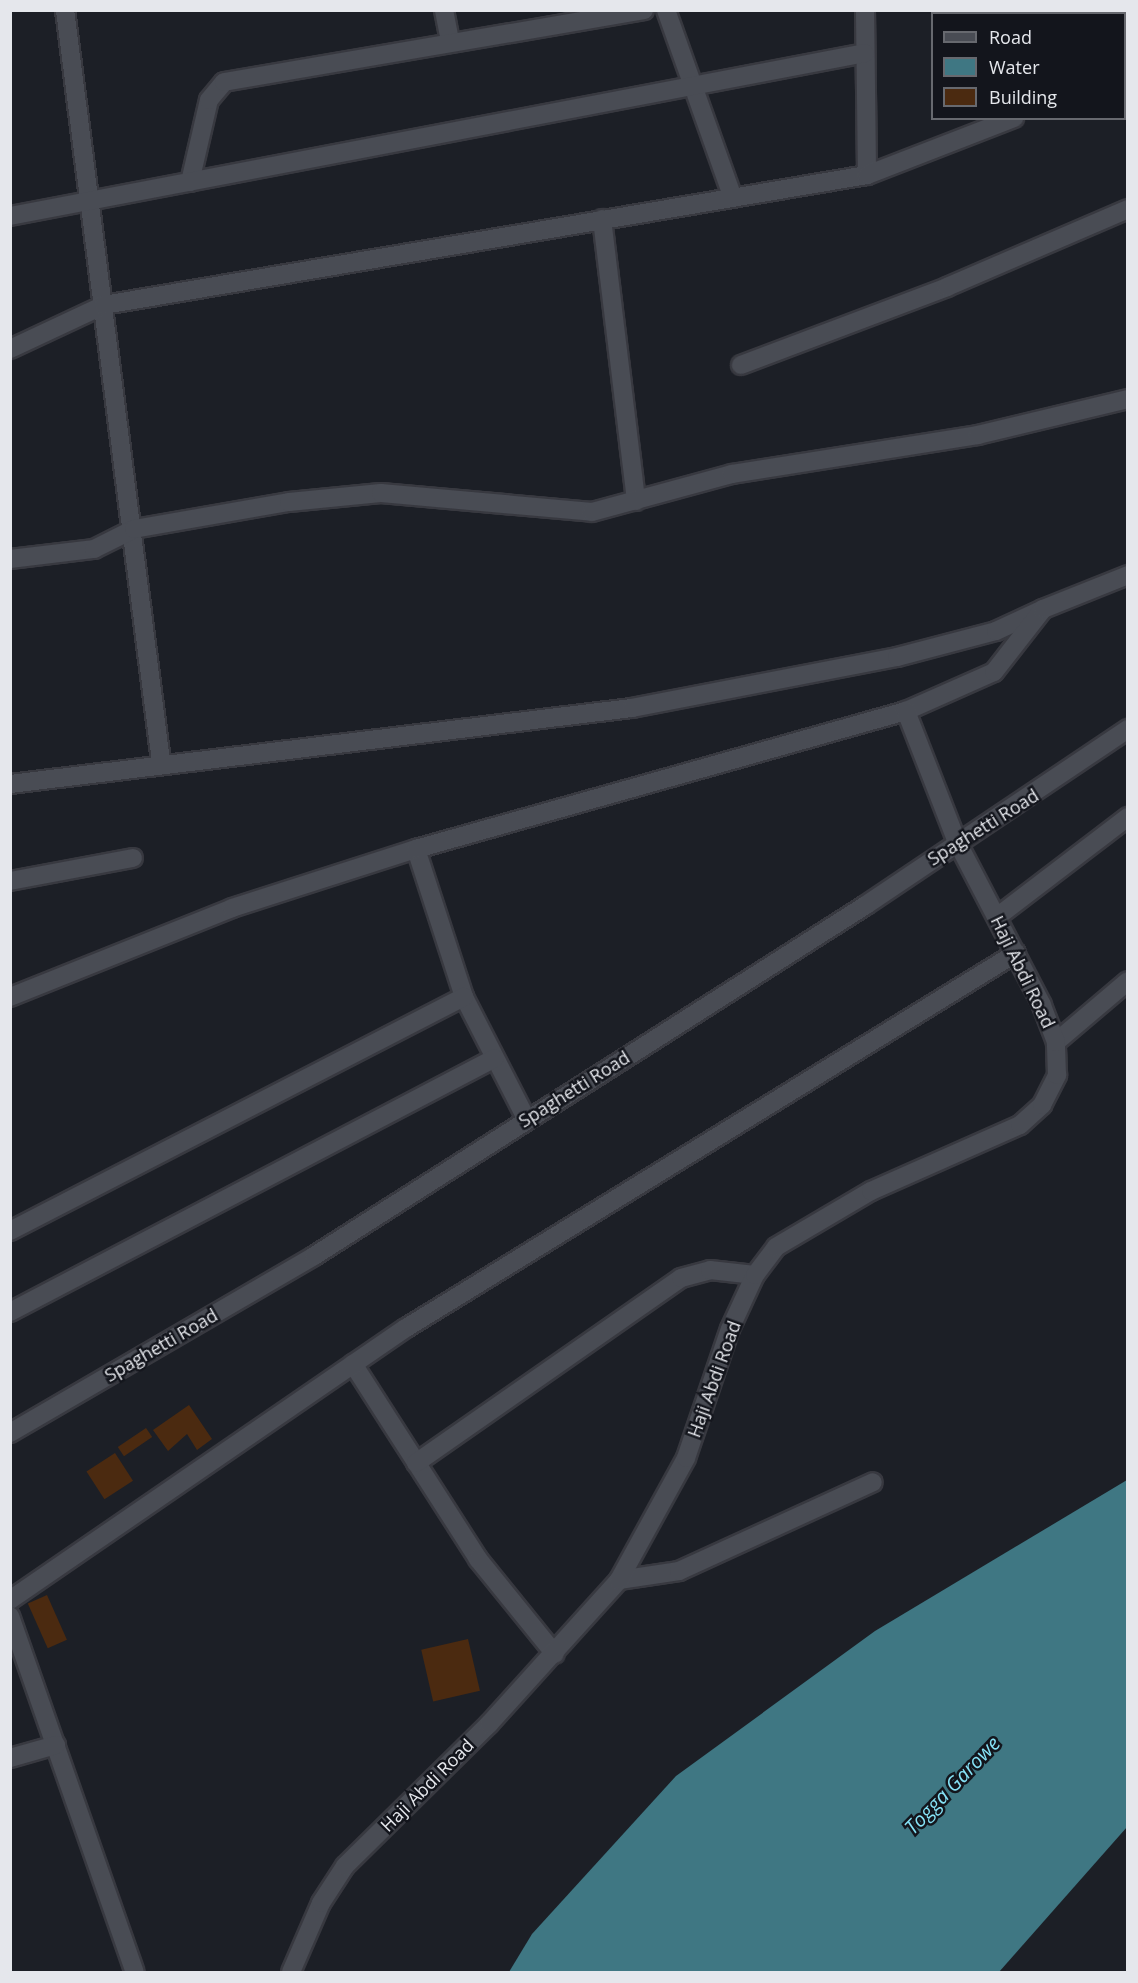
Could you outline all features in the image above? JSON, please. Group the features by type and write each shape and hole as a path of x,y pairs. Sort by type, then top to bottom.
{"street":[{"path":"65,10 134,529 161,762"},
{"path":"444,10 450,42"},
{"path":"190,182 209,100 218,84 644,10"},
{"path":"666,10 732,195"},
{"path":"866,10 867,175"},
{"path":"10,216 865,53"},
{"path":"10,349 104,305 732,195 867,175 1009,120"},
{"path":"741,364 947,287 1128,208"},
{"path":"602,219 636,501"},
{"path":"10,559 94,549 134,529 289,502 381,493 479,499 549,512 592,512 732,474 978,435 1128,399"},
{"path":"10,784 161,762 632,708 897,657 996,630 1128,575"},
{"path":"10,997 232,908 416,849 906,711 994,672 1043,609"},
{"name":"Haji Abdi Road","path":"291,1972 321,1903 345,1866 555,1654 619,1580 686,1458 730,1329 755,1275 776,1247 816,1221 1020,1125 1042,1105 1057,1075 1056,1042 1016,953 957,842 906,711"},
{"name":"Spaghetti Road","path":"10,1433 314,1256 957,842 1128,729"},
{"path":"997,917 1128,817"},
{"path":"416,849 464,997 526,1118"},
{"path":"10,881 134,858"},
{"path":"10,1600 353,1364 797,1083 1016,953"},
{"path":"1056,1042 1128,981"},
{"path":"10,1231 464,997"},
{"path":"10,1312 495,1058"},
{"path":"416,1463 681,1278 710,1270 755,1275"},
{"path":"353,1364 483,1567 555,1654"},
{"path":"619,1580 679,1571 873,1482"},
{"path":"10,1616 135,1972"},
{"path":"10,1758 56,1745"}],"water":[{"name":"Togga Garowe","path":"1127,1480 1127,1827 999,1972 509,1972 532,1934 676,1776 875,1631"}],"building":[{"path":"189,1405 212,1439 197,1450 187,1434 168,1451 153,1430"},
{"path":"146,1428 152,1437 124,1456 118,1447"},
{"path":"115,1453 133,1481 104,1499 86,1472"},
{"path":"47,1595 67,1640 48,1648 28,1604"},
{"path":"468,1639 480,1691 433,1701 421,1650"}]}
